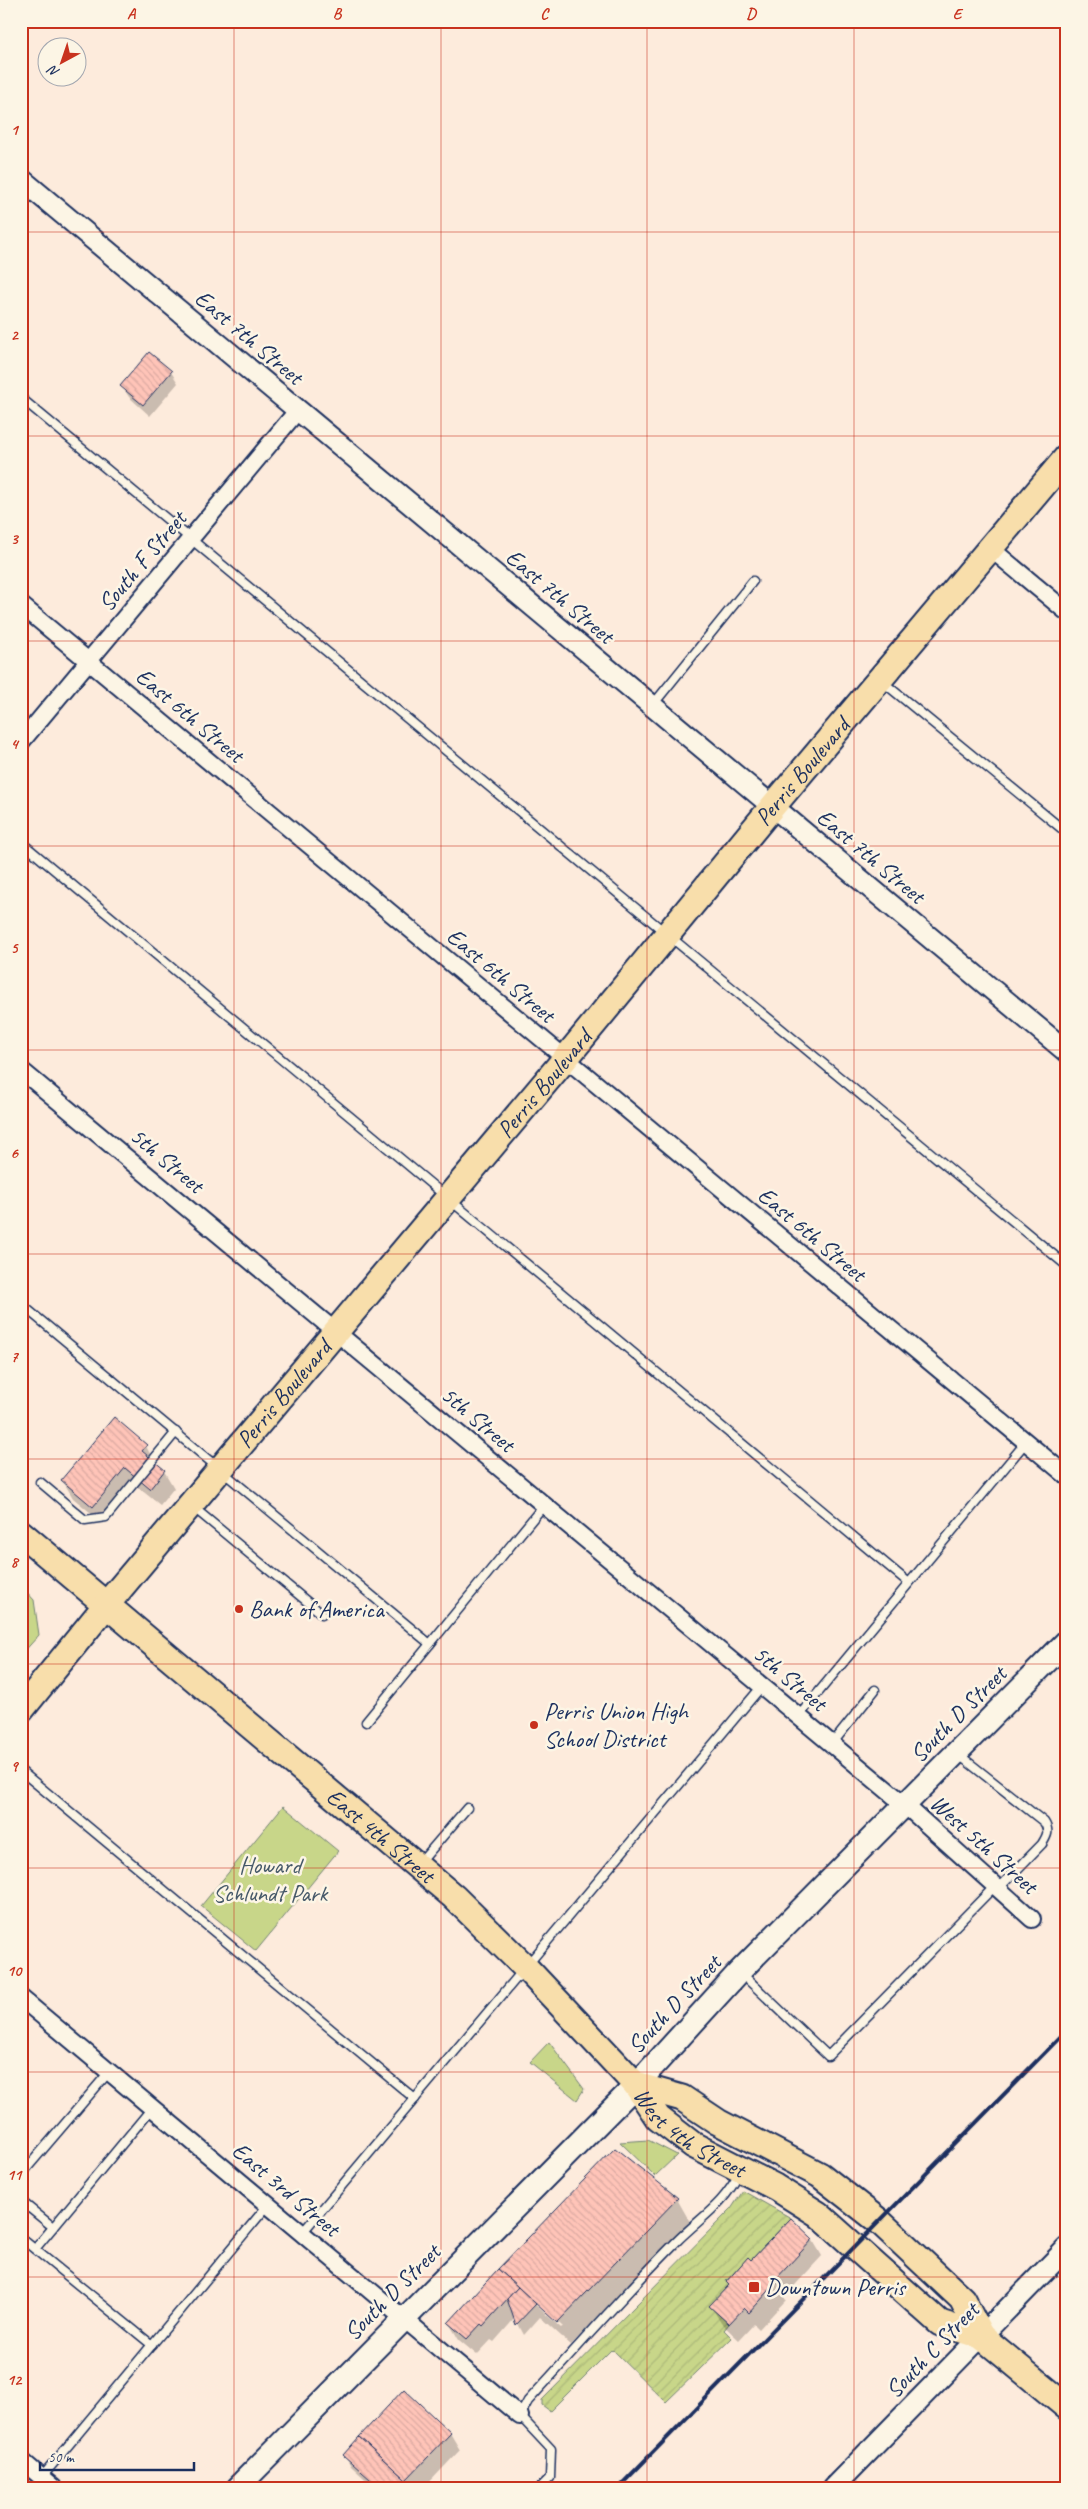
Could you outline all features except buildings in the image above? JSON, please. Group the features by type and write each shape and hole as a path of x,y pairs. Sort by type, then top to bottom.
{"main road":[{"name":"Perris Boulevard","path":"21,1710 107,1604 565,1059 773,806 1067,457"},
{"name":"East 4th Street","path":"21,1533 454,1897 526,1968 636,2085"},
{"name":"South D Street","path":"236,2488 402,2318 636,2085 739,1972 1067,1641"},
{"name":"West 4th Street","path":"636,2085 658,2118 693,2145 775,2187 818,2214 940,2323 981,2336 1067,2407"},
{"name":"West 4th Street","path":"636,2085 682,2098 718,2122 820,2175 880,2222 962,2298 981,2336"}],"street":[{"name":"East 7th Street","path":"21,180 1067,1052"},
{"name":"South F Street","path":"21,742 298,410"},
{"path":"990,548 1067,612"},
{"name":"East 6th Street","path":"21,605 1067,1476"},
{"name":"5th Street","path":"21,1070 905,1805"},
{"name":"West 5th Street","path":"905,1805 1032,1919"},
{"name":"East 3rd Street","path":"21,1998 520,2416"},
{"name":"South C Street","path":"833,2488 1067,2248"},
{"path":"21,2460 48,2482"}],"lane":[{"path":"21,398 666,936 1067,1266"},
{"path":"652,706 753,581"},
{"path":"880,679 1067,833"},
{"path":"21,842 909,1582"},
{"path":"21,1304 430,1644"},
{"path":"40,1482 85,1520 106,1517 176,1432"},
{"path":"798,1717 1026,1442"},
{"path":"190,1505 322,1614"},
{"path":"366,1722 544,1505"},
{"path":"302,2234 762,1686"},
{"path":"832,1744 875,1690"},
{"path":"739,1972 828,2056 996,1887 1042,1844 1047,1836 1048,1828 1044,1822 956,1753"},
{"path":"21,1771 415,2099"},
{"path":"418,1866 467,1808"},
{"path":"21,2175 109,2072"},
{"path":"35,2249 152,2108"},
{"path":"540,2488 550,2478 551,2449 520,2416 528,2402 677,2240 719,2205 730,2192 741,2170"},
{"path":"21,2201 53,2228"},
{"path":"48,2482 152,2345 268,2205"},
{"path":"21,2238 152,2345"}],"green space":[{"path":"24,1589 34,1600 39,1635 21,1655 21,1592"},
{"name":"Howard Schlundt Park","path":"283,1806 338,1851 256,1951 201,1906"},
{"path":"549,2042 584,2089 577,2100 530,2062"},
{"path":"648,2140 677,2155 655,2176 620,2142"},
{"path":"743,2191 791,2218 751,2260 748,2258 726,2281 729,2285 710,2306 729,2324 724,2330 732,2338 666,2402 612,2349 550,2411 542,2405 542,2400 731,2209"}],"railway":[{"path":"618,2488 1067,2030"}],"place":[{"name":"Bank of America","path":"239,1609"},
{"name":"Perris Union High School District","path":"534,1725"},
{"name":"Downtown Perris","path":"754,2287"}]}
